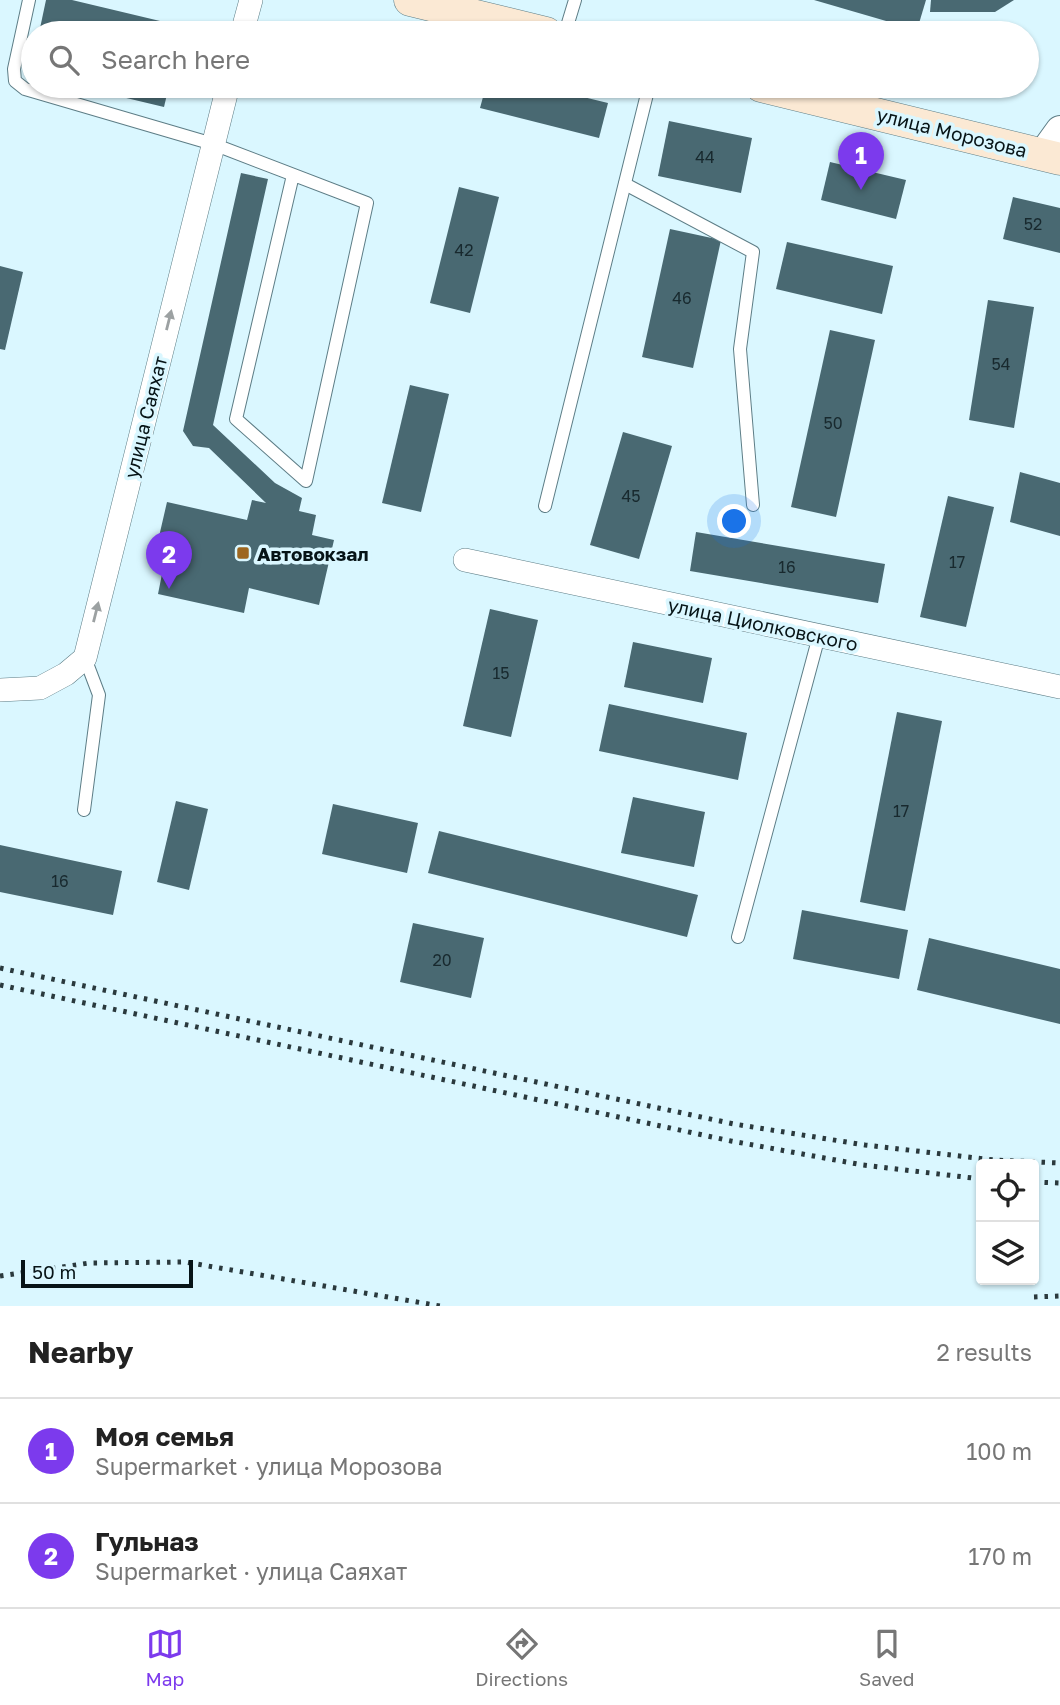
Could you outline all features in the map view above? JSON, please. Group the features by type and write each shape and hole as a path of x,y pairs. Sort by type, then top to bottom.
{"main road":[{"path":"410,0 497,21"},
{"name":"улица Морозова","path":"818,98 1054,148"}],"street":[{"path":"245,21 251,0"},
{"name":"улица Саяхат","path":"85,658 226,98"},
{"name":"улица Циолковского","path":"465,560 1060,687"},
{"path":"0,690 40,688 66,674 85,658"}],"lane":[{"path":"24,21 29,0"},
{"path":"569,21 575,0"},
{"path":"21,37 14,69 15,81 21,86"},
{"path":"55,98 214,144 367,203 306,481 236,419 293,175"},
{"path":"545,506 646,98"},
{"path":"625,184 753,252 740,349 753,505"},
{"path":"738,937 819,636"},
{"path":"84,810 99,695 85,658"}],"building":[{"path":"46,0 72,0 160,21 42,21"},
{"path":"814,0 926,0 920,21 886,21"},
{"path":"931,0 1014,0 995,12 930,12"},
{"path":"126,98 166,98 164,107"},
{"path":"483,98 587,98 608,103 599,138 480,108"},
{"path":"669,121 752,138 741,193 658,176"},
{"path":"830,162 906,180 896,219 821,200"},
{"name":"Автовокзал","path":"241,173 268,179 213,425 275,483 302,498 299,511 316,515 312,535 334,540 319,605 249,588 244,613 158,594 163,569 152,567 167,502 247,520 252,500 266,503 209,448 193,446 183,431"},
{"path":"459,187 499,197 470,313 430,303"},
{"path":"1013,197 1060,208 1060,253 1003,239"},
{"path":"670,229 721,240 693,368 642,357"},
{"path":"787,242 893,266 882,314 776,289"},
{"path":"0,266 23,272 5,350 0,349"},
{"path":"988,300 1034,307 1014,428 969,420"},
{"path":"830,330 875,340 836,517 791,507"},
{"path":"410,385 449,394 421,512 382,503"},
{"path":"623,432 672,446 639,559 590,545"},
{"path":"1020,472 1060,483 1060,536 1010,522"},
{"path":"948,496 994,507 966,627 920,617"},
{"path":"696,532 885,564 878,603 690,571"},
{"path":"490,609 538,620 511,737 463,726"},
{"path":"633,642 712,658 703,703 624,687"},
{"path":"609,704 747,733 738,780 599,751"},
{"path":"897,712 942,721 905,911 860,902"},
{"path":"633,797 705,812 694,867 621,853"},
{"path":"176,801 208,809 189,890 157,882"},
{"path":"333,804 418,823 407,873 322,854"},
{"path":"439,831 698,895 687,937 428,873"},
{"path":"0,845 122,871 113,915 0,892"},
{"path":"802,910 908,930 899,979 793,959"},
{"path":"413,923 484,938 471,998 400,982"},
{"path":"929,938 1060,969 1060,1024 917,990"}],"railway":[{"path":"0,968 734,1124 865,1145 994,1160 1060,1163"},
{"path":"0,985 731,1141 863,1165 976,1178"},
{"path":"1039,1182 1060,1183"},
{"path":"0,1276 89,1263 185,1262 440,1306"},
{"path":"1034,1297 1060,1296"}],"place":[{"name":"Моя семья","path":"861,190"},
{"name":"Автовокзал","path":"243,553"},
{"name":"Гульназ","path":"169,589"}]}
